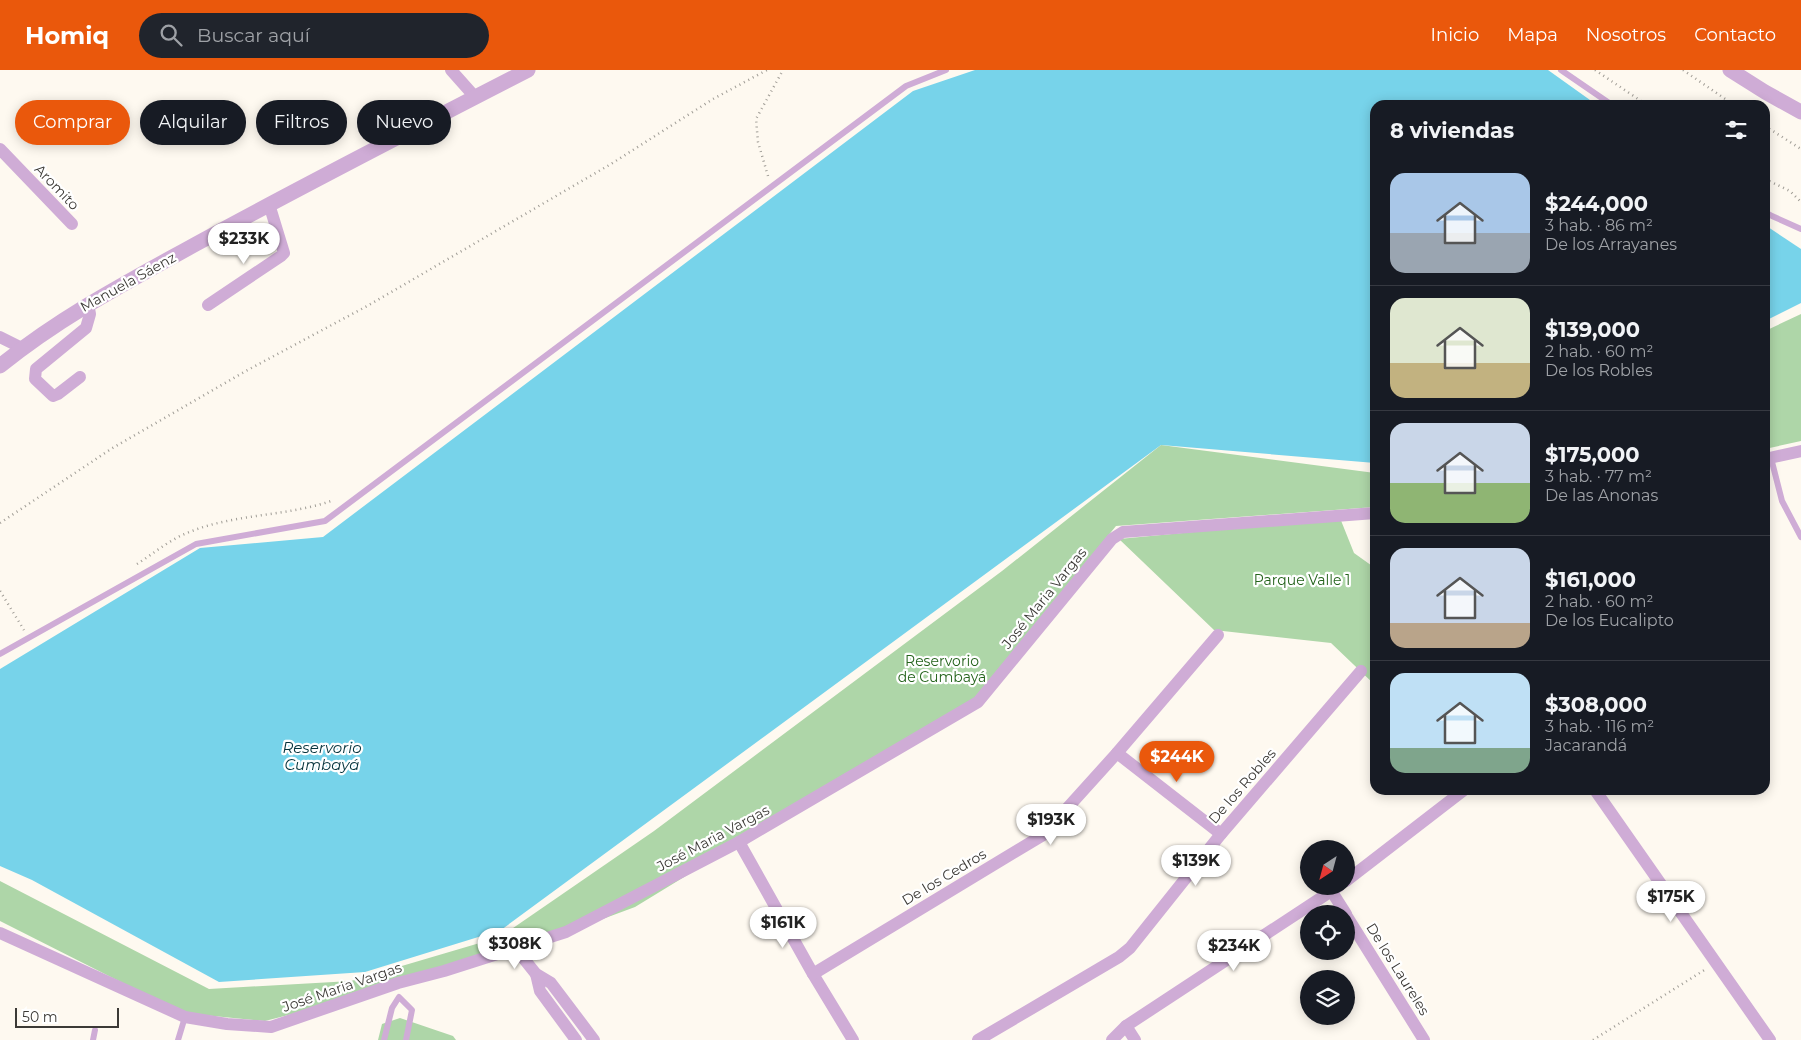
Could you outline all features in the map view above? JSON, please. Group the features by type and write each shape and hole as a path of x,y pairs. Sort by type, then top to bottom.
{"street":[{"path":"451,70 474,97"},
{"name":"Manuela Sáenz","path":"0,366 22,348 88,304 269,204 528,70"},
{"path":"1730,70 1764,92 1801,112"},
{"name":"Aromito","path":"0,149 72,224"},
{"path":"208,305 284,253 269,204"},
{"path":"80,377 53,396 35,379 36,369 86,328 90,314 88,304"},
{"path":"0,337 22,348"},
{"path":"1770,458 1801,451"},
{"name":"José Maria Vargas","path":"0,933 185,1017 227,1024 271,1026 398,983 444,971 566,932 739,842 978,702 1112,539 1123,532 1370,513"},
{"name":"De los Cedros","path":"813,974 1043,835 1117,754 1218,635"},
{"name":"De los Robles","path":"978,1040 1120,957 1130,948 1220,834 1361,671"},
{"path":"1117,754 1220,834"},
{"path":"1355,874 1458,795"},
{"path":"1598,795 1770,1040"},
{"path":"739,842 813,974 853,1040"},
{"path":"1112,1040 1126,1026 1327,895"},
{"name":"De los Laureles","path":"1355,929 1424,1040"},
{"path":"516,949 536,974 551,983 594,1040"},
{"path":"536,974 540,991 576,1040"},
{"path":"1126,1026 1135,1040"}],"lane":[{"path":"0,654 196,544 325,521 906,86 946,70"},
{"path":"1561,70 1605,100"},
{"path":"1770,215 1801,229"},
{"path":"1770,464 1782,501 1801,537"},
{"path":"384,1040 392,1008 399,997 398,983"},
{"path":"399,997 412,1010 406,1040"},
{"path":"178,1040 185,1017"},
{"path":"93,1040 95,1030"}],"path":[{"path":"0,523 120,444 244,372 369,305 611,164 713,99 767,70"},
{"path":"768,176 758,142 756,119 783,70"},
{"path":"1595,70 1640,100"},
{"path":"1683,70 1727,100"},
{"path":"1770,129 1801,149"},
{"path":"1770,181 1790,191 1801,202"},
{"path":"131,568 185,534 203,527 233,519 313,506 333,501 341,496"},
{"path":"0,591 27,633"},
{"path":"1593,1040 1716,963"}],"green space":[{"path":"1801,314 1801,441 1770,448 1770,329"},
{"name":"Reservorio de Cumbayá","path":"1161,445 1370,472 1370,507 1116,526 974,700 635,907 471,968 265,1021 182,1013 0,921 0,881 209,989 351,981 500,937 654,831 1002,571"},
{"name":"Parque Valle 1","path":"1340,518 1354,553 1370,564 1370,680 1331,643 1214,630 1119,539"},
{"path":"400,1018 453,1036 456,1040 378,1040 382,1024"}],"water":[{"name":"Reservorio Cumbayá","path":"975,70 1548,70 1590,100 1370,100 1370,463 1161,445 501,930 365,972 219,982 32,880 0,866 0,669 200,548 323,537 913,91"},
{"path":"1770,228 1801,249 1801,303 1770,318"}]}
